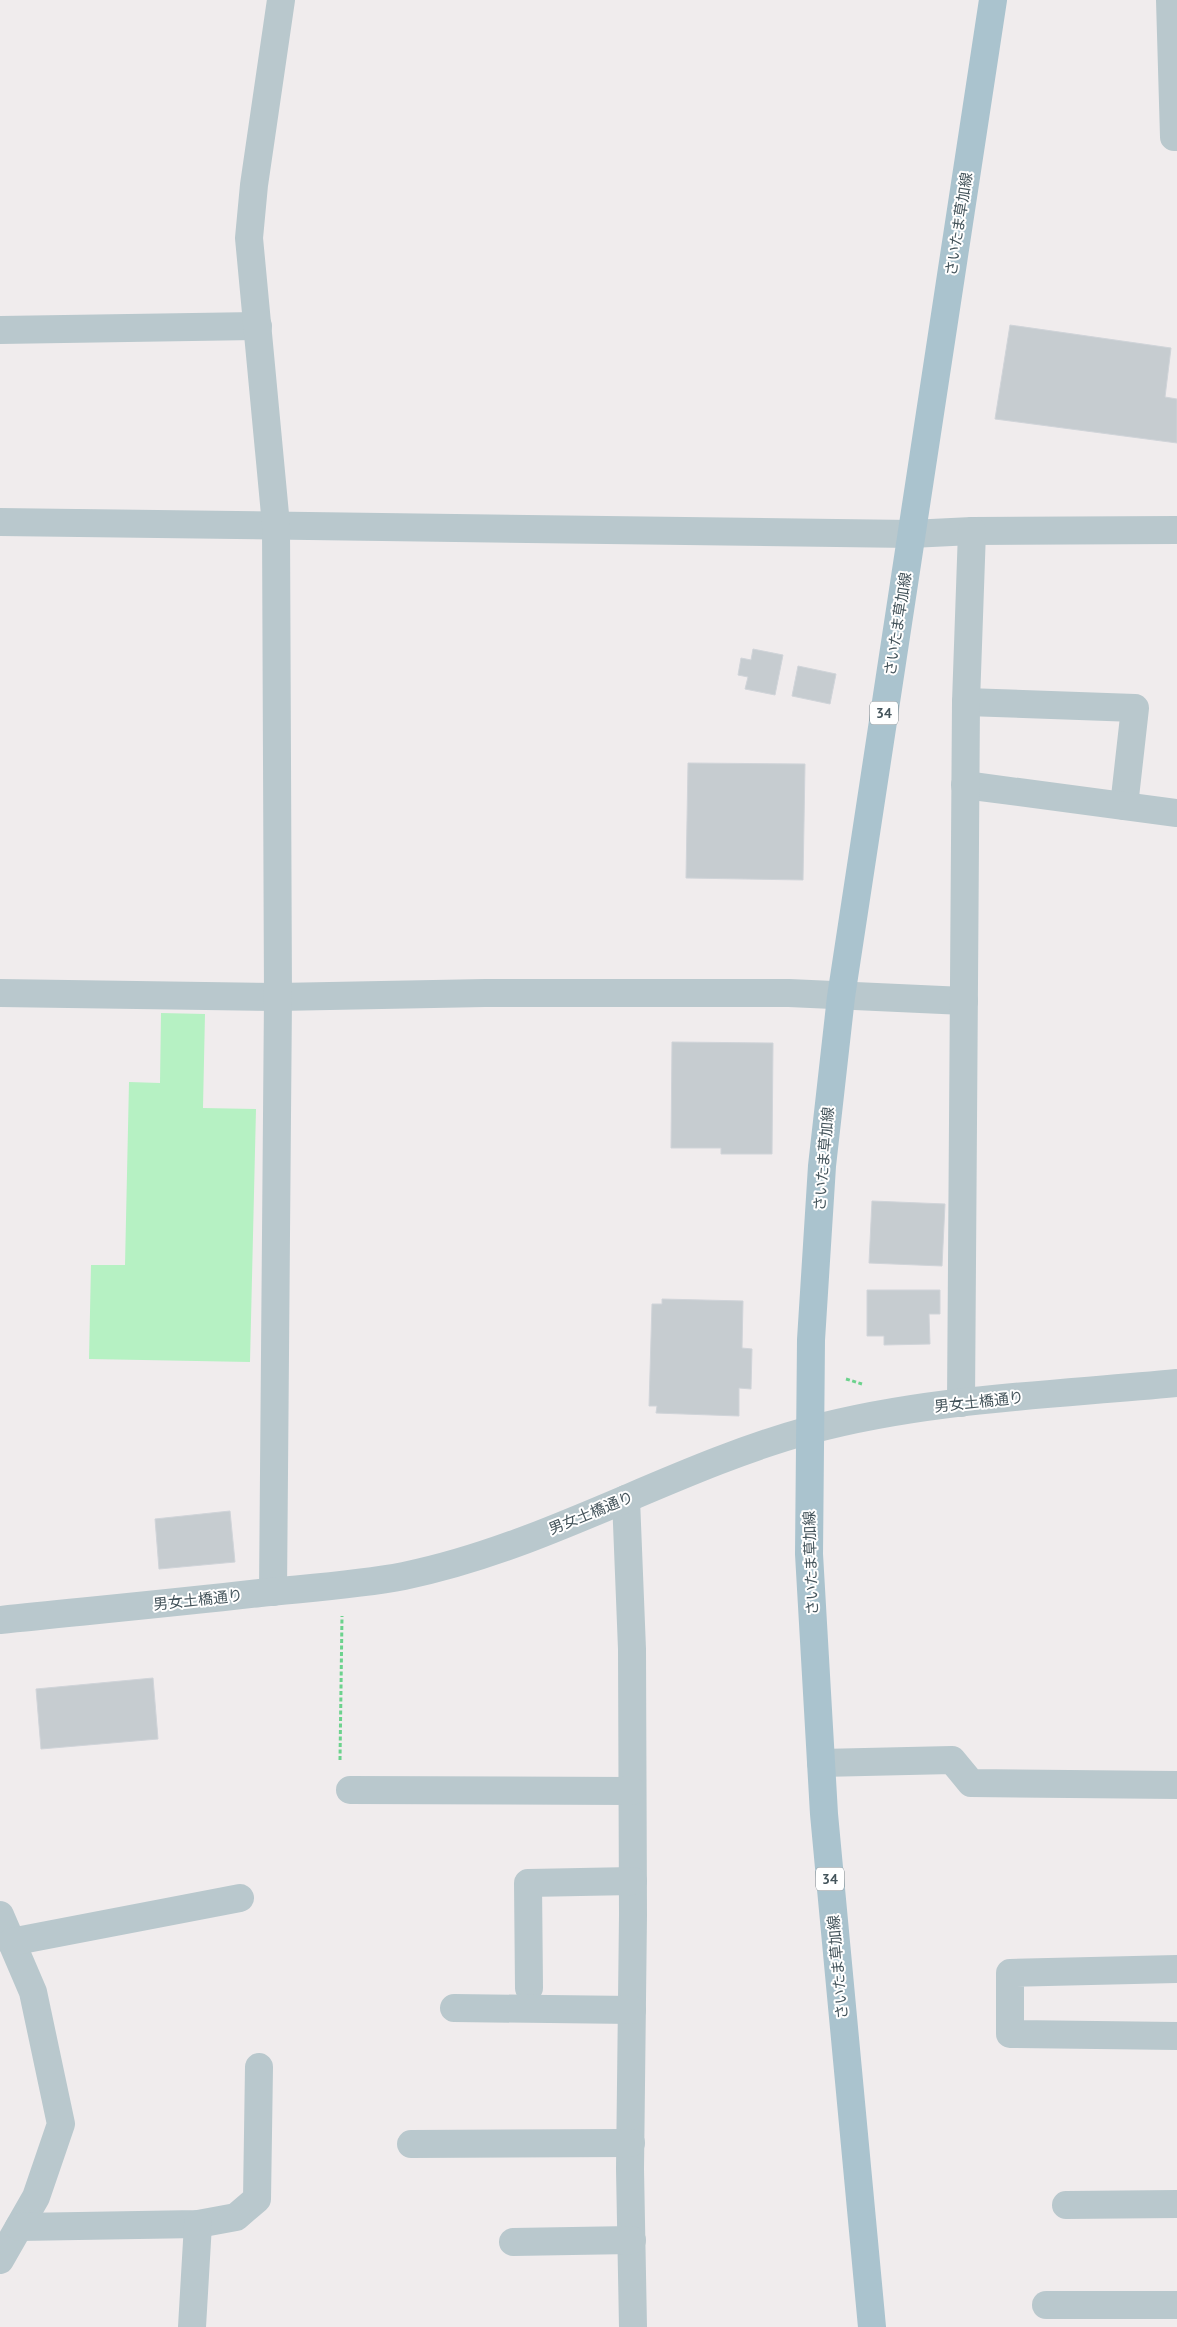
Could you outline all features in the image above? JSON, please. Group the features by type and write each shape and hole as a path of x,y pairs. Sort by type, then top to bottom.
{"main road":[{"name":"さいたま草加線","path":"872,2327 825,1824 821,1763 809,1554 811,1340 822,1166 841,997 993,0"}],"street":[{"path":"273,1592 278,996 276,525 249,238 254,185 281,0"},
{"path":"1170,0 1174,137 1177,137"},
{"path":"0,330 258,326"},
{"path":"0,522 911,534 972,531 1177,530"},
{"path":"962,1403 966,702 972,531"},
{"path":"966,702 1135,708 1124,806"},
{"path":"966,785 1177,813"},
{"path":"0,993 278,996 485,993 789,993 841,997 964,1001"},
{"name":"男女土橋通り","path":"0,1620 349,1585 406,1575 477,1555 578,1520 744,1451 809,1430 912,1410 962,1403 1177,1383"},
{"path":"626,1499 632,1649 633,1882 630,2143 633,2327"},
{"path":"821,1763 952,1760 971,1783 1177,1785"},
{"path":"350,1790 632,1791"},
{"path":"529,1988 528,1883 633,1882"},
{"path":"12,1942 240,1898"},
{"path":"0,1915 33,1992 61,2124 36,2196 0,2260"},
{"path":"1177,1969 1010,1973 1010,2034 1177,2036"},
{"path":"454,2008 632,2010"},
{"path":"19,2227 198,2224 236,2217 257,2199 259,2066"},
{"path":"411,2144 630,2143"},
{"path":"1066,2205 1177,2204"},
{"path":"192,2327 198,2224"},
{"path":"513,2242 632,2240"},
{"path":"1046,2305 1177,2305"}],"path":[{"path":"342,1614 340,1790 350,1790"}],"green space":[{"path":"161,1013 205,1014 203,1108 256,1109 250,1362 89,1359 91,1265 125,1265 129,1082 160,1083"}],"building":[{"path":"1010,325 1171,348 1165,397 1177,399 1177,443 995,419"},
{"path":"753,649 783,655 775,695 745,689 748,677 738,675 741,658 751,660"},
{"path":"798,666 836,674 830,704 792,696"},
{"path":"688,763 805,764 803,880 686,878"},
{"path":"672,1042 773,1043 772,1154 721,1154 721,1148 671,1148"},
{"path":"872,1201 945,1204 942,1266 869,1263"},
{"path":"867,1290 940,1290 940,1314 929,1314 930,1344 884,1345 884,1336 867,1336"},
{"path":"662,1299 743,1301 742,1348 752,1349 751,1389 739,1388 739,1416 656,1413 657,1406 649,1406 652,1304 662,1304"},
{"path":"230,1511 235,1562 159,1569 155,1519"},
{"path":"153,1678 158,1739 41,1749 36,1689"}]}
